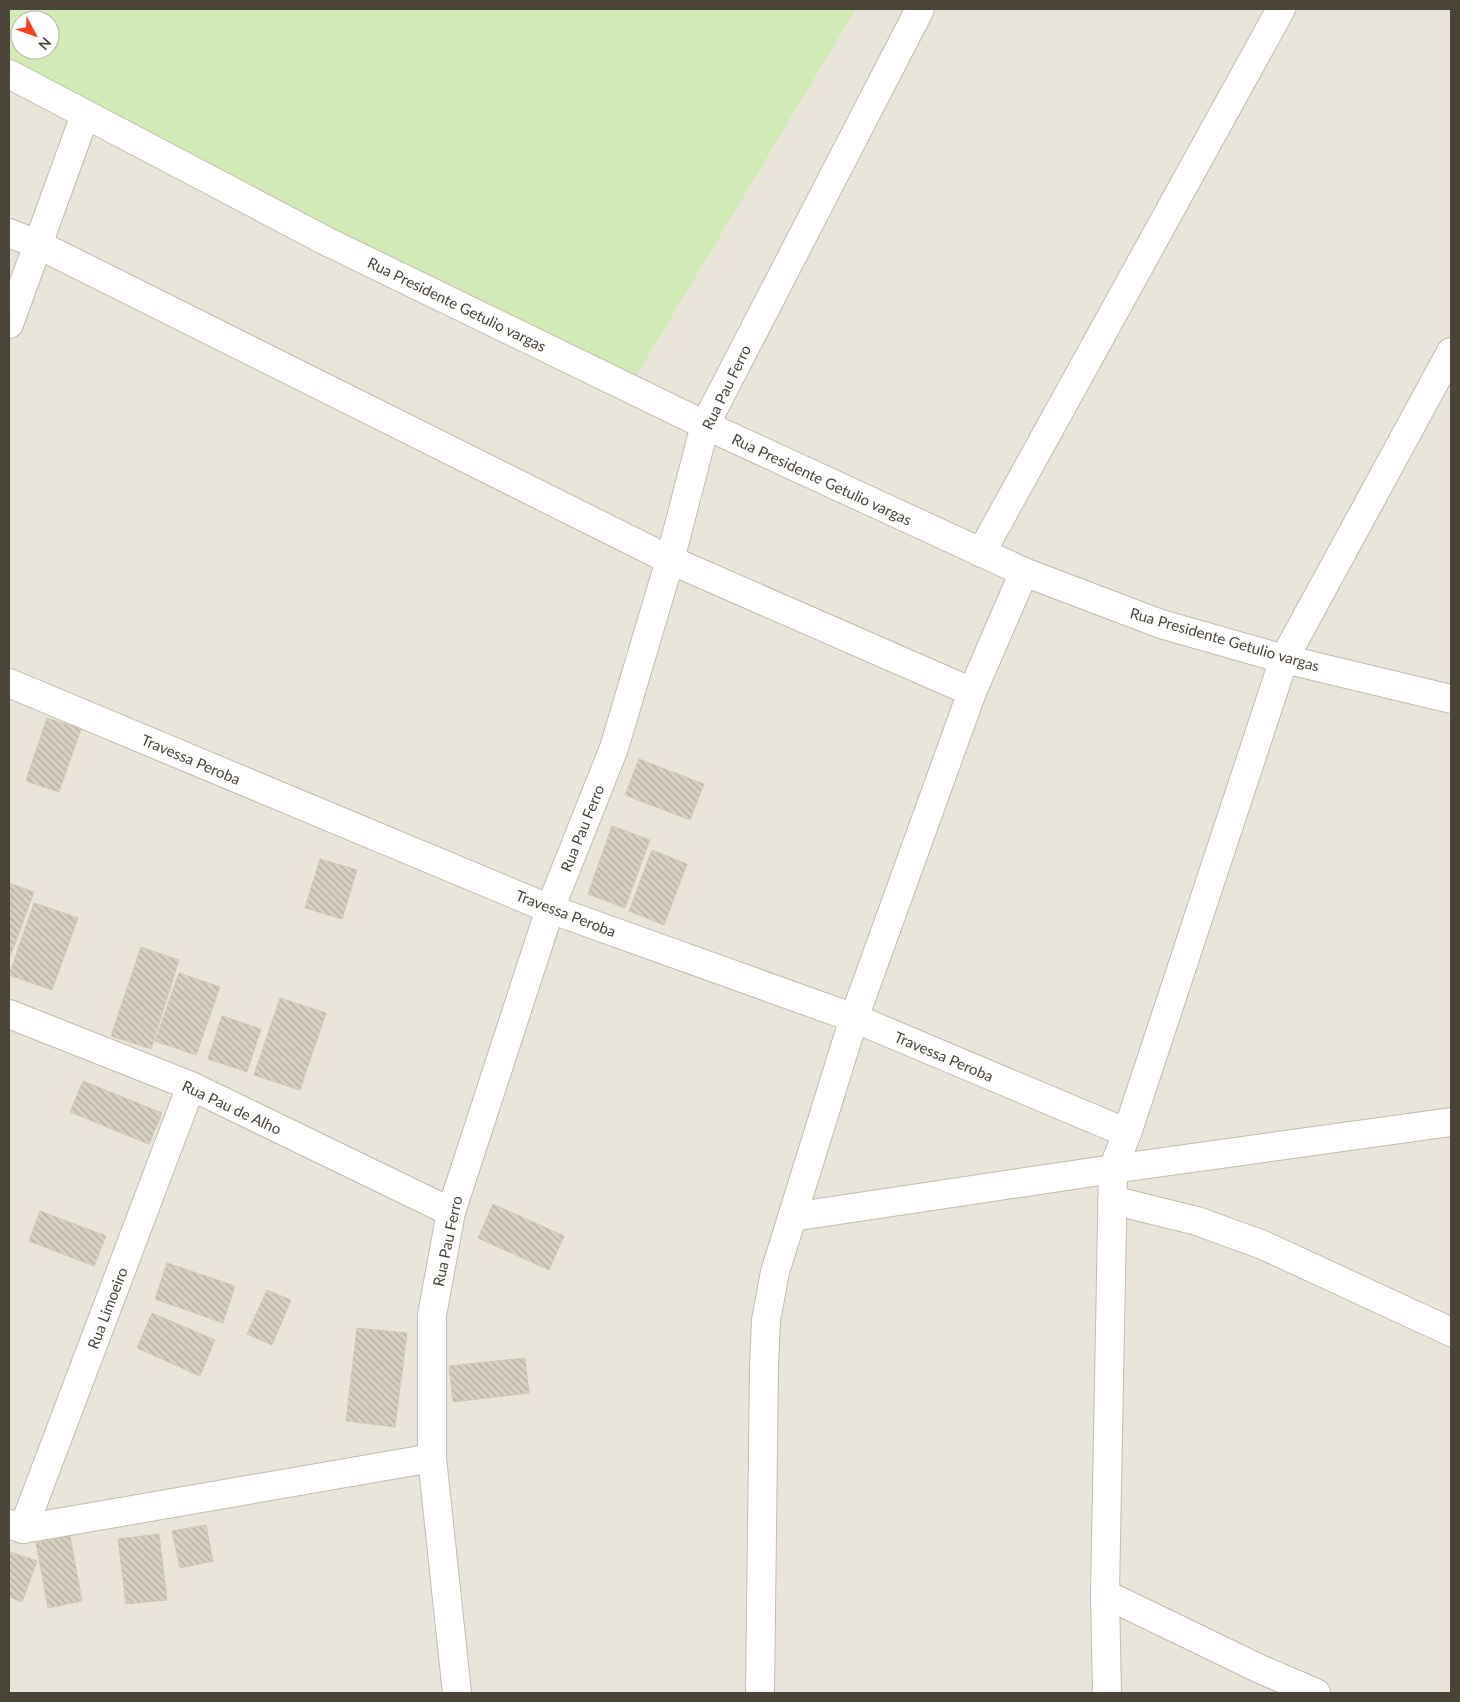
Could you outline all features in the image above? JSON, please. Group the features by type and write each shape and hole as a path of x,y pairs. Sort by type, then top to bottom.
{"street":[{"name":"Rua Pau Ferro","path":"457,1693 432,1458 432,1314 451,1212 550,909 614,748 670,560 705,425 920,9"},
{"path":"981,553 1281,9"},
{"name":"Rua Presidente Getulio vargas","path":"9,74 326,241 705,425 1024,572 1161,624 1284,659 1451,699"},
{"path":"9,324 85,115"},
{"path":"9,233 37,244 670,560 972,692"},
{"path":"1107,1693 1105,1594 1113,1169 1127,1133 1284,659 1451,352"},
{"path":"760,1693 764,1367 766,1320 775,1272 854,1018 972,692 1024,572"},
{"name":"Travessa Peroba","path":"9,682 550,909 854,1018 1127,1133"},
{"name":"Rua Pau de Alho","path":"9,1014 191,1086 451,1212"},
{"name":"Rua Limoeiro","path":"16,1526 191,1086"},
{"path":"792,1217 1113,1169 1451,1122"},
{"path":"1112,1200 1198,1220 1263,1246 1451,1332"},
{"path":"16,1526 432,1458"},
{"path":"1105,1594 1260,1669 1316,1693"}],"shaded area":[{"path":"9,9 1451,9 1451,1693 9,1693"}],"green space":[{"path":"9,9 856,9 621,401 9,80"}],"building":[{"path":"47,718 81,729 59,792 26,781"},
{"path":"639,759 704,784 690,820 625,795"},
{"path":"612,826 650,840 625,908 588,894"},
{"path":"652,850 687,864 664,925 629,911"},
{"path":"320,859 357,870 342,919 305,908"},
{"path":"9,883 34,892 9,960"},
{"path":"34,903 78,918 52,990 9,975"},
{"path":"141,947 179,960 151,1049 111,1036"},
{"path":"179,973 220,987 196,1055 155,1041"},
{"path":"280,998 326,1013 300,1090 254,1075"},
{"path":"222,1016 261,1029 247,1072 208,1059"},
{"path":"83,1081 162,1113 149,1144 70,1112"},
{"path":"493,1204 564,1236 549,1270 478,1238"},
{"path":"40,1211 106,1236 94,1266 29,1241"},
{"path":"167,1263 235,1286 223,1323 155,1299"},
{"path":"267,1290 291,1300 272,1345 247,1334"},
{"path":"152,1313 215,1340 200,1376 137,1348"},
{"path":"357,1328 407,1333 395,1427 346,1421"},
{"path":"525,1358 529,1393 453,1402 449,1366"},
{"path":"206,1525 213,1561 180,1568 172,1531"},
{"path":"159,1534 167,1600 126,1604 118,1539"},
{"path":"70,1536 82,1601 48,1608 36,1543"},
{"path":"11,1552 37,1561 22,1602 9,1597 9,1557"}]}
